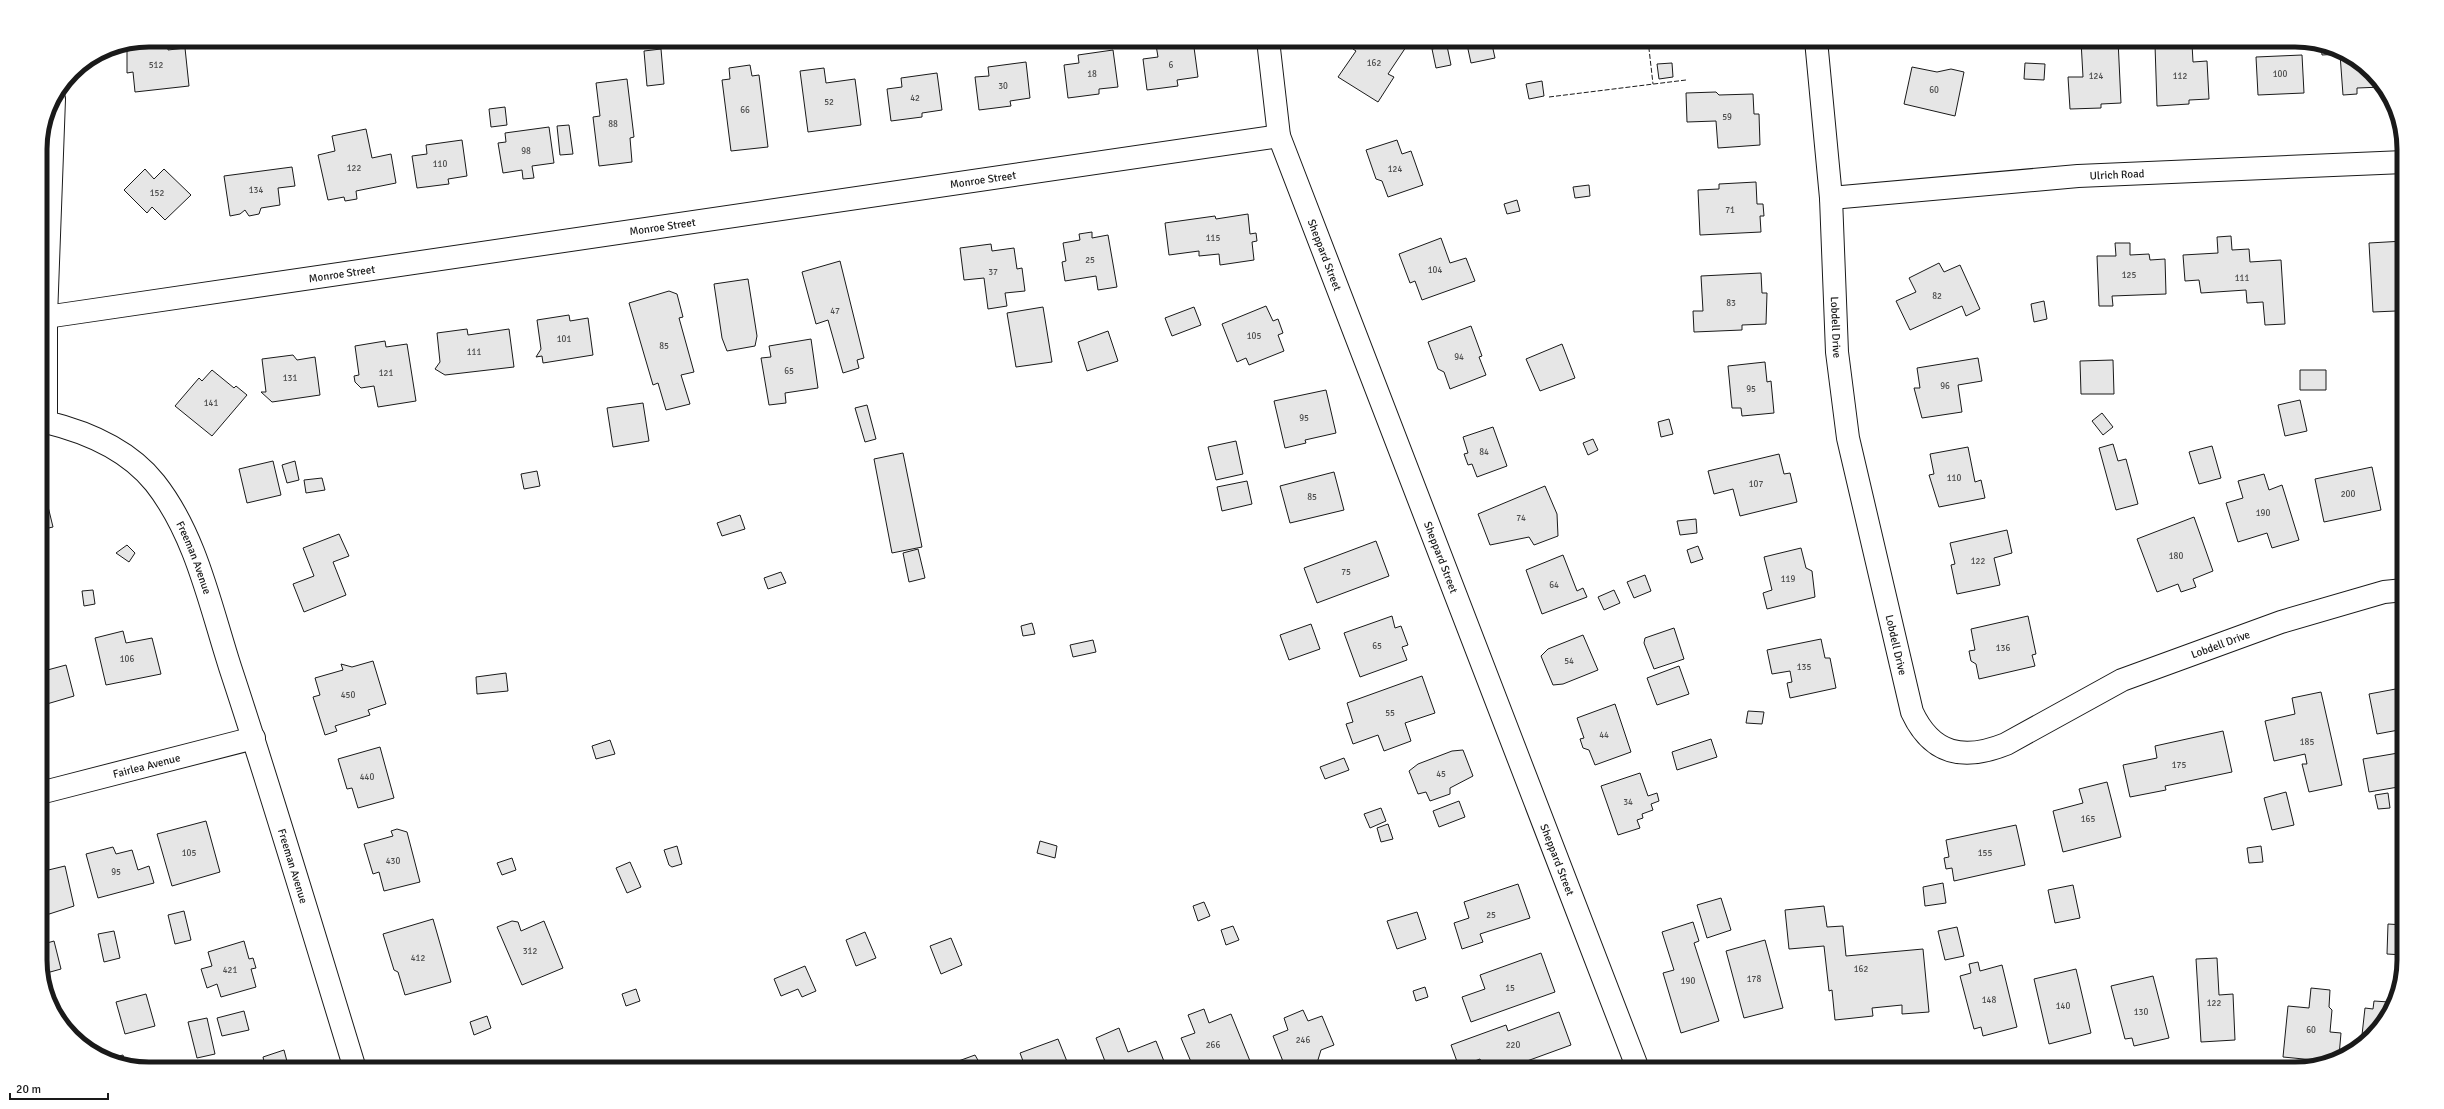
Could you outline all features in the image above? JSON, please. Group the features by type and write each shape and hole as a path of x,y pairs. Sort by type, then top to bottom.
{"street":[{"name":"Sheppard Street","path":"1269,47 1279,136 1635,1062"},
{"name":"Lobdell Drive","path":"1817,47 1831,198 1837,352 1848,438 1912,712 1927,736 1938,745 1953,752 1970,754 1988,752 2006,744 2122,680 2281,622 2384,592 2397,591"},
{"name":"Freeman Avenue","path":"47,290 53,114"},
{"name":"Monroe Street","path":"47,317 1279,136"},
{"name":"Ulrich Road","path":"1831,198 2078,176 2397,162"},
{"name":"Freeman Avenue","path":"47,423 76,429 102,441 130,459 154,482 174,510 192,548 254,738 352,1062"},
{"name":"Fairlea Avenue","path":"47,791 254,738"}],"building":[{"path":"148,47 168,47 168,50 185,48 189,86 135,92 133,72 127,73 127,49"},
{"path":"1156,47 1194,47 1198,77 1177,80 1178,86 1147,90 1143,59 1158,57"},
{"path":"1354,47 1406,47 1388,74 1394,77 1378,102 1338,77 1356,51 1353,49"},
{"path":"1447,47 1451,65 1436,68 1432,49"},
{"path":"1468,47 1493,47 1495,58 1471,63"},
{"path":"1893,47 1926,47 1893,48"},
{"path":"2081,47 2118,47 2121,103 2101,104 2101,108 2070,109 2068,77 2083,77"},
{"path":"2155,47 2192,47 2193,62 2207,61 2209,99 2189,100 2189,104 2157,106"},
{"path":"661,49 664,84 647,86 644,51"},
{"path":"1113,50 1118,87 1099,89 1099,94 1068,98 1064,65 1079,63 1078,55"},
{"path":"2321,50 2333,54 2322,55"},
{"path":"2302,55 2304,93 2258,95 2256,57"},
{"path":"2340,58 2357,68 2376,87 2357,88 2357,94 2343,95"},
{"path":"1026,62 1030,98 1010,101 1011,106 979,110 975,77 989,76 988,67"},
{"path":"1672,63 1673,77 1659,79 1657,64"},
{"path":"2025,63 2045,64 2044,80 2024,79"},
{"path":"750,65 752,76 759,75 768,147 731,151 722,80 730,79 729,68"},
{"path":"1912,67 1937,72 1951,69 1964,72 1955,116 1904,104"},
{"path":"824,68 826,83 855,79 861,125 808,132 800,71"},
{"path":"937,73 942,110 922,113 922,117 891,121 887,89 902,87 901,78"},
{"path":"627,79 634,137 630,138 632,162 599,166 593,117 600,116 596,83"},
{"path":"1542,81 1544,96 1529,99 1526,84"},
{"path":"1716,92 1719,95 1753,94 1754,114 1759,114 1760,145 1718,148 1716,121 1687,122 1686,93"},
{"path":"505,107 507,125 491,127 489,109"},
{"path":"569,125 573,154 560,155 557,126"},
{"path":"549,127 554,163 532,166 534,178 523,179 522,170 503,173 498,143 506,142 505,133"},
{"path":"366,129 372,158 391,154 396,183 356,191 357,199 345,201 344,197 328,200 318,155 335,151 332,136"},
{"path":"462,140 467,176 448,179 449,184 417,188 412,156 427,154 426,145"},
{"path":"1397,140 1402,154 1411,151 1423,185 1388,197 1382,181 1376,179 1366,150"},
{"path":"292,167 295,186 278,188 280,205 261,208 259,214 249,216 245,210 240,214 230,216 224,176"},
{"path":"145,169 154,179 164,169 191,195 165,220 152,207 147,213 124,190"},
{"path":"1756,182 1757,204 1763,204 1764,216 1760,216 1761,232 1700,235 1698,190 1719,189 1719,184"},
{"path":"1589,185 1590,196 1575,198 1573,187"},
{"path":"1517,200 1520,211 1507,214 1504,204"},
{"path":"1248,214 1250,234 1256,233 1257,241 1252,242 1254,260 1220,265 1219,254 1199,256 1199,251 1169,255 1165,223 1215,216 1216,219"},
{"path":"1092,232 1092,238 1108,235 1117,287 1098,290 1096,276 1065,281 1062,262 1066,261 1063,243 1080,240 1079,234"},
{"path":"2231,236 2232,250 2249,249 2250,262 2281,260 2285,324 2265,325 2263,302 2247,303 2246,290 2201,293 2199,280 2185,281 2183,255 2218,253 2217,237"},
{"path":"1441,238 1450,263 1466,258 1475,281 1422,300 1415,281 1410,283 1399,254"},
{"path":"2397,241 2397,312 2373,312 2369,243"},
{"path":"2115,243 2130,243 2130,255 2149,254 2150,260 2165,259 2166,294 2112,296 2113,306 2099,306 2097,256 2116,256"},
{"path":"991,244 992,251 1014,248 1017,269 1022,268 1025,291 1005,293 1007,306 988,309 984,278 964,280 960,248"},
{"path":"840,261 864,358 857,360 859,368 843,373 828,320 816,324 802,272"},
{"path":"1939,263 1944,272 1960,265 1980,309 1966,316 1962,306 1910,330 1896,301 1916,292 1909,278"},
{"path":"1761,273 1762,293 1767,293 1766,324 1742,325 1742,330 1694,332 1693,311 1703,311 1701,276"},
{"path":"748,279 757,336 755,346 727,351 722,338 714,284"},
{"path":"669,291 677,294 683,317 679,318 694,372 681,375 690,404 666,410 658,383 653,385 629,303"},
{"path":"2044,301 2047,319 2034,322 2031,304"},
{"path":"1266,306 1273,321 1278,319 1283,333 1278,335 1284,351 1249,365 1246,358 1237,362 1222,324"},
{"path":"1043,307 1052,362 1016,367 1007,313"},
{"path":"1194,307 1201,325 1172,336 1165,318"},
{"path":"569,315 570,321 588,318 593,355 543,363 542,356 536,357 541,349 537,320"},
{"path":"1471,326 1482,356 1479,357 1486,375 1450,389 1444,372 1438,369 1428,342"},
{"path":"467,329 468,335 509,329 514,367 445,375 435,369 440,362 437,333"},
{"path":"1108,331 1118,361 1087,371 1078,342"},
{"path":"811,339 818,388 785,393 786,403 769,405 761,358 771,357 769,346"},
{"path":"385,341 386,347 407,344 416,401 378,407 374,386 361,388 355,382 354,376 359,375 355,346"},
{"path":"1562,344 1575,378 1540,391 1526,359"},
{"path":"293,355 297,360 315,357 320,395 272,402 261,392 266,392 262,359"},
{"path":"1978,358 1982,381 1958,385 1962,412 1922,418 1914,388 1920,388 1917,368"},
{"path":"2113,360 2114,394 2081,394 2080,361"},
{"path":"1765,362 1767,382 1771,381 1774,413 1742,416 1741,408 1732,408 1728,366"},
{"path":"212,370 234,388 236,386 247,395 212,436 175,406 199,378 202,381"},
{"path":"2300,370 2326,370 2326,390 2300,390"},
{"path":"1326,390 1336,433 1305,440 1306,443 1285,448 1274,401"},
{"path":"2300,400 2307,431 2285,436 2278,405"},
{"path":"643,403 649,441 613,447 607,408"},
{"path":"867,405 876,439 865,442 855,408"},
{"path":"2102,413 2113,427 2103,435 2092,421"},
{"path":"1669,419 1673,434 1661,437 1658,422"},
{"path":"1493,427 1507,466 1477,477 1472,464 1468,465 1464,454 1468,453 1463,437"},
{"path":"1593,439 1598,450 1588,455 1583,443"},
{"path":"1236,441 1243,474 1216,480 1208,447"},
{"path":"2113,444 2118,461 2126,459 2138,504 2116,510 2099,448"},
{"path":"2212,446 2221,478 2199,484 2189,452"},
{"path":"1968,447 1975,482 1981,480 1985,498 1939,507 1929,475 1934,474 1930,454"},
{"path":"903,453 922,547 892,553 874,459"},
{"path":"1779,454 1784,474 1790,473 1797,502 1740,516 1733,489 1714,494 1708,471"},
{"path":"273,461 281,495 247,503 239,469"},
{"path":"295,461 299,480 287,483 282,465"},
{"path":"2372,467 2381,510 2324,522 2315,479"},
{"path":"537,471 540,486 524,489 521,474"},
{"path":"1334,472 1344,510 1290,523 1280,486"},
{"path":"2264,474 2269,490 2282,485 2299,540 2272,548 2267,533 2238,542 2226,503 2243,498 2238,481"},
{"path":"322,478 325,490 306,493 304,480"},
{"path":"1247,481 1252,504 1222,511 1217,487"},
{"path":"1545,486 1557,514 1558,536 1534,545 1529,537 1490,545 1478,514"},
{"path":"47,502 53,527 47,528"},
{"path":"740,515 745,529 722,536 717,523"},
{"path":"2194,517 2213,571 2193,579 2196,587 2181,592 2178,584 2157,592 2137,539"},
{"path":"1696,519 1697,533 1680,535 1677,521"},
{"path":"2007,530 2012,553 1994,558 2000,585 1957,594 1951,565 1955,564 1950,543"},
{"path":"339,534 349,556 333,562 346,595 304,612 293,584 314,576 303,548"},
{"path":"1376,541 1389,576 1317,603 1304,568"},
{"path":"127,545 135,553 129,562 116,553"},
{"path":"1698,546 1703,559 1691,563 1687,550"},
{"path":"1801,548 1806,568 1812,571 1815,597 1767,609 1763,593 1772,590 1764,557"},
{"path":"918,549 925,578 909,582 903,553"},
{"path":"1563,555 1577,591 1583,588 1587,597 1542,614 1526,570"},
{"path":"781,572 786,583 768,589 764,578"},
{"path":"1645,575 1651,591 1634,598 1627,582"},
{"path":"93,590 95,604 84,606 82,591"},
{"path":"1614,590 1620,603 1604,610 1598,597"},
{"path":"1392,616 1395,628 1401,626 1408,645 1402,647 1407,660 1360,677 1344,633"},
{"path":"2028,616 2036,654 2032,655 2035,666 1979,679 1976,664 1971,661 1969,651 1975,650 1971,629"},
{"path":"1032,623 1035,634 1023,636 1021,626"},
{"path":"1311,624 1320,649 1289,660 1280,635"},
{"path":"1674,628 1684,659 1654,669 1644,643 1645,638"},
{"path":"123,631 126,643 152,638 161,674 106,685 95,638"},
{"path":"1583,635 1598,670 1563,684 1553,685 1541,656 1548,649"},
{"path":"1821,639 1825,658 1830,658 1836,688 1790,698 1787,683 1792,682 1790,671 1772,674 1767,650"},
{"path":"1093,640 1096,652 1073,657 1070,645"},
{"path":"373,661 386,704 368,710 370,715 335,726 337,731 325,735 313,697 320,695 315,678 343,670 341,664 352,667"},
{"path":"66,665 74,696 47,704 47,670"},
{"path":"1679,666 1689,694 1657,705 1647,678"},
{"path":"506,673 508,691 477,694 476,677"},
{"path":"1422,676 1435,713 1405,723 1411,741 1384,751 1378,735 1353,744 1346,724 1353,722 1347,703"},
{"path":"2397,689 2397,730 2377,734 2369,694"},
{"path":"2321,692 2342,785 2309,792 2302,764 2307,764 2305,754 2274,761 2265,721 2295,714 2292,698"},
{"path":"1615,704 1631,752 1595,765 1589,750 1583,748 1580,739 1584,738 1577,718"},
{"path":"1748,711 1764,712 1762,724 1746,723"},
{"path":"2223,731 2232,772 2165,786 2166,790 2130,797 2123,765 2157,758 2155,746"},
{"path":"1711,739 1717,757 1677,770 1672,752"},
{"path":"610,740 615,754 596,759 592,746"},
{"path":"380,747 394,798 358,808 352,788 347,789 338,759"},
{"path":"1463,750 1473,776 1450,788 1450,794 1430,801 1426,792 1418,794 1409,771 1418,764 1452,751"},
{"path":"2397,753 2397,787 2369,792 2363,759"},
{"path":"1344,758 1349,770 1325,779 1320,767"},
{"path":"1640,773 1648,796 1657,793 1659,801 1651,804 1653,810 1642,814 1643,818 1637,820 1640,828 1618,835 1601,786"},
{"path":"2107,782 2121,837 2063,852 2053,811 2083,803 2079,789"},
{"path":"2286,792 2294,825 2272,830 2264,798"},
{"path":"2388,793 2390,808 2378,809 2375,795"},
{"path":"1459,801 1465,817 1439,827 1433,811"},
{"path":"1381,808 1386,821 1370,828 1364,814"},
{"path":"206,821 220,872 172,886 157,834"},
{"path":"1388,824 1393,839 1381,842 1377,828"},
{"path":"2016,825 2025,865 1954,881 1952,868 1946,869 1944,858 1949,857 1946,840"},
{"path":"397,829 407,832 420,882 384,891 379,872 373,874 364,844 393,836 391,831"},
{"path":"1040,841 1057,846 1055,858 1037,853"},
{"path":"677,846 682,864 672,867 669,865 664,850"},
{"path":"2261,846 2263,862 2249,863 2247,848"},
{"path":"113,847 116,854 132,850 138,870 149,866 154,883 98,898 86,854"},
{"path":"512,858 516,870 502,875 497,863"},
{"path":"630,862 641,887 627,893 616,868"},
{"path":"65,866 74,906 47,915 47,870"},
{"path":"1943,883 1946,903 1925,906 1923,887"},
{"path":"1518,884 1530,918 1480,934 1483,942 1462,949 1454,923 1469,918 1464,902"},
{"path":"2073,885 2080,918 2055,923 2048,890"},
{"path":"1721,898 1731,930 1707,938 1697,905"},
{"path":"1204,902 1210,916 1198,921 1193,906"},
{"path":"1824,906 1827,927 1843,926 1846,956 1923,949 1929,1012 1902,1014 1902,1005 1872,1008 1873,1016 1835,1020 1832,990 1829,991 1824,946 1789,949 1785,910"},
{"path":"184,911 191,940 175,944 168,915"},
{"path":"1417,912 1426,939 1397,949 1387,921"},
{"path":"433,919 451,982 405,995 398,972 394,970 383,934"},
{"path":"512,921 518,922 521,931 544,921 563,968 522,985 497,927"},
{"path":"1693,922 1699,941 1694,943 1719,1021 1681,1033 1663,973 1674,970 1662,932"},
{"path":"2388,924 2397,925 2397,955 2387,954"},
{"path":"1233,926 1239,940 1226,945 1221,930"},
{"path":"1957,927 1964,956 1945,960 1938,931"},
{"path":"114,931 120,958 104,962 98,934"},
{"path":"865,932 876,958 856,966 846,940"},
{"path":"951,938 962,965 941,974 930,946"},
{"path":"1765,940 1783,1008 1744,1018 1726,951"},
{"path":"54,941 61,969 48,973 47,967 47,943"},
{"path":"244,941 249,959 253,958 256,968 251,969 256,987 221,997 217,984 207,988 201,969 212,966 208,952"},
{"path":"1541,953 1555,992 1471,1022 1462,997 1485,989 1480,975"},
{"path":"2217,958 2219,995 2233,994 2235,1040 2201,1042 2196,959"},
{"path":"1978,962 1980,971 2002,965 2017,1027 1983,1036 1981,1027 1974,1029 1960,976 1971,973 1969,964"},
{"path":"805,966 816,991 802,997 798,989 781,996 774,979"},
{"path":"2076,969 2091,1033 2049,1044 2034,979"},
{"path":"2153,976 2169,1038 2134,1046 2132,1038 2125,1039 2111,986"},
{"path":"1425,987 1428,997 1416,1001 1413,991"},
{"path":"2311,988 2330,990 2329,1007 2332,1010 2330,1032 2341,1033 2339,1052 2315,1060 2283,1057 2288,1006 2309,1008"},
{"path":"636,989 640,1001 626,1006 622,994"},
{"path":"146,994 155,1026 125,1034 116,1002"},
{"path":"2374,1001 2388,1002 2376,1022 2362,1037 2365,1008 2373,1009"},
{"path":"1204,1009 1209,1023 1231,1014 1250,1061 1191,1062 1181,1038 1195,1033 1188,1015"},
{"path":"1303,1010 1308,1021 1322,1016 1334,1045 1321,1050 1317,1062 1283,1062 1273,1036 1288,1030 1284,1018"},
{"path":"244,1011 249,1030 222,1036 217,1018"},
{"path":"1559,1012 1571,1045 1524,1062 1481,1062 1480,1059 1472,1062 1457,1062 1451,1045 1506,1025 1508,1031"},
{"path":"487,1016 491,1028 474,1035 470,1022"},
{"path":"207,1018 215,1054 197,1058 188,1022"},
{"path":"1119,1028 1128,1052 1156,1041 1164,1062 1105,1062 1096,1038"},
{"path":"1058,1039 1067,1062 1023,1062 1020,1053"},
{"path":"284,1050 287,1062 264,1062 263,1057"},
{"path":"123,1055 124,1059 116,1057"},
{"path":"975,1055 979,1062 956,1062"}],"fence":[{"path":"1649,47 1653,84"},
{"path":"1549,97 1686,80"}]}
